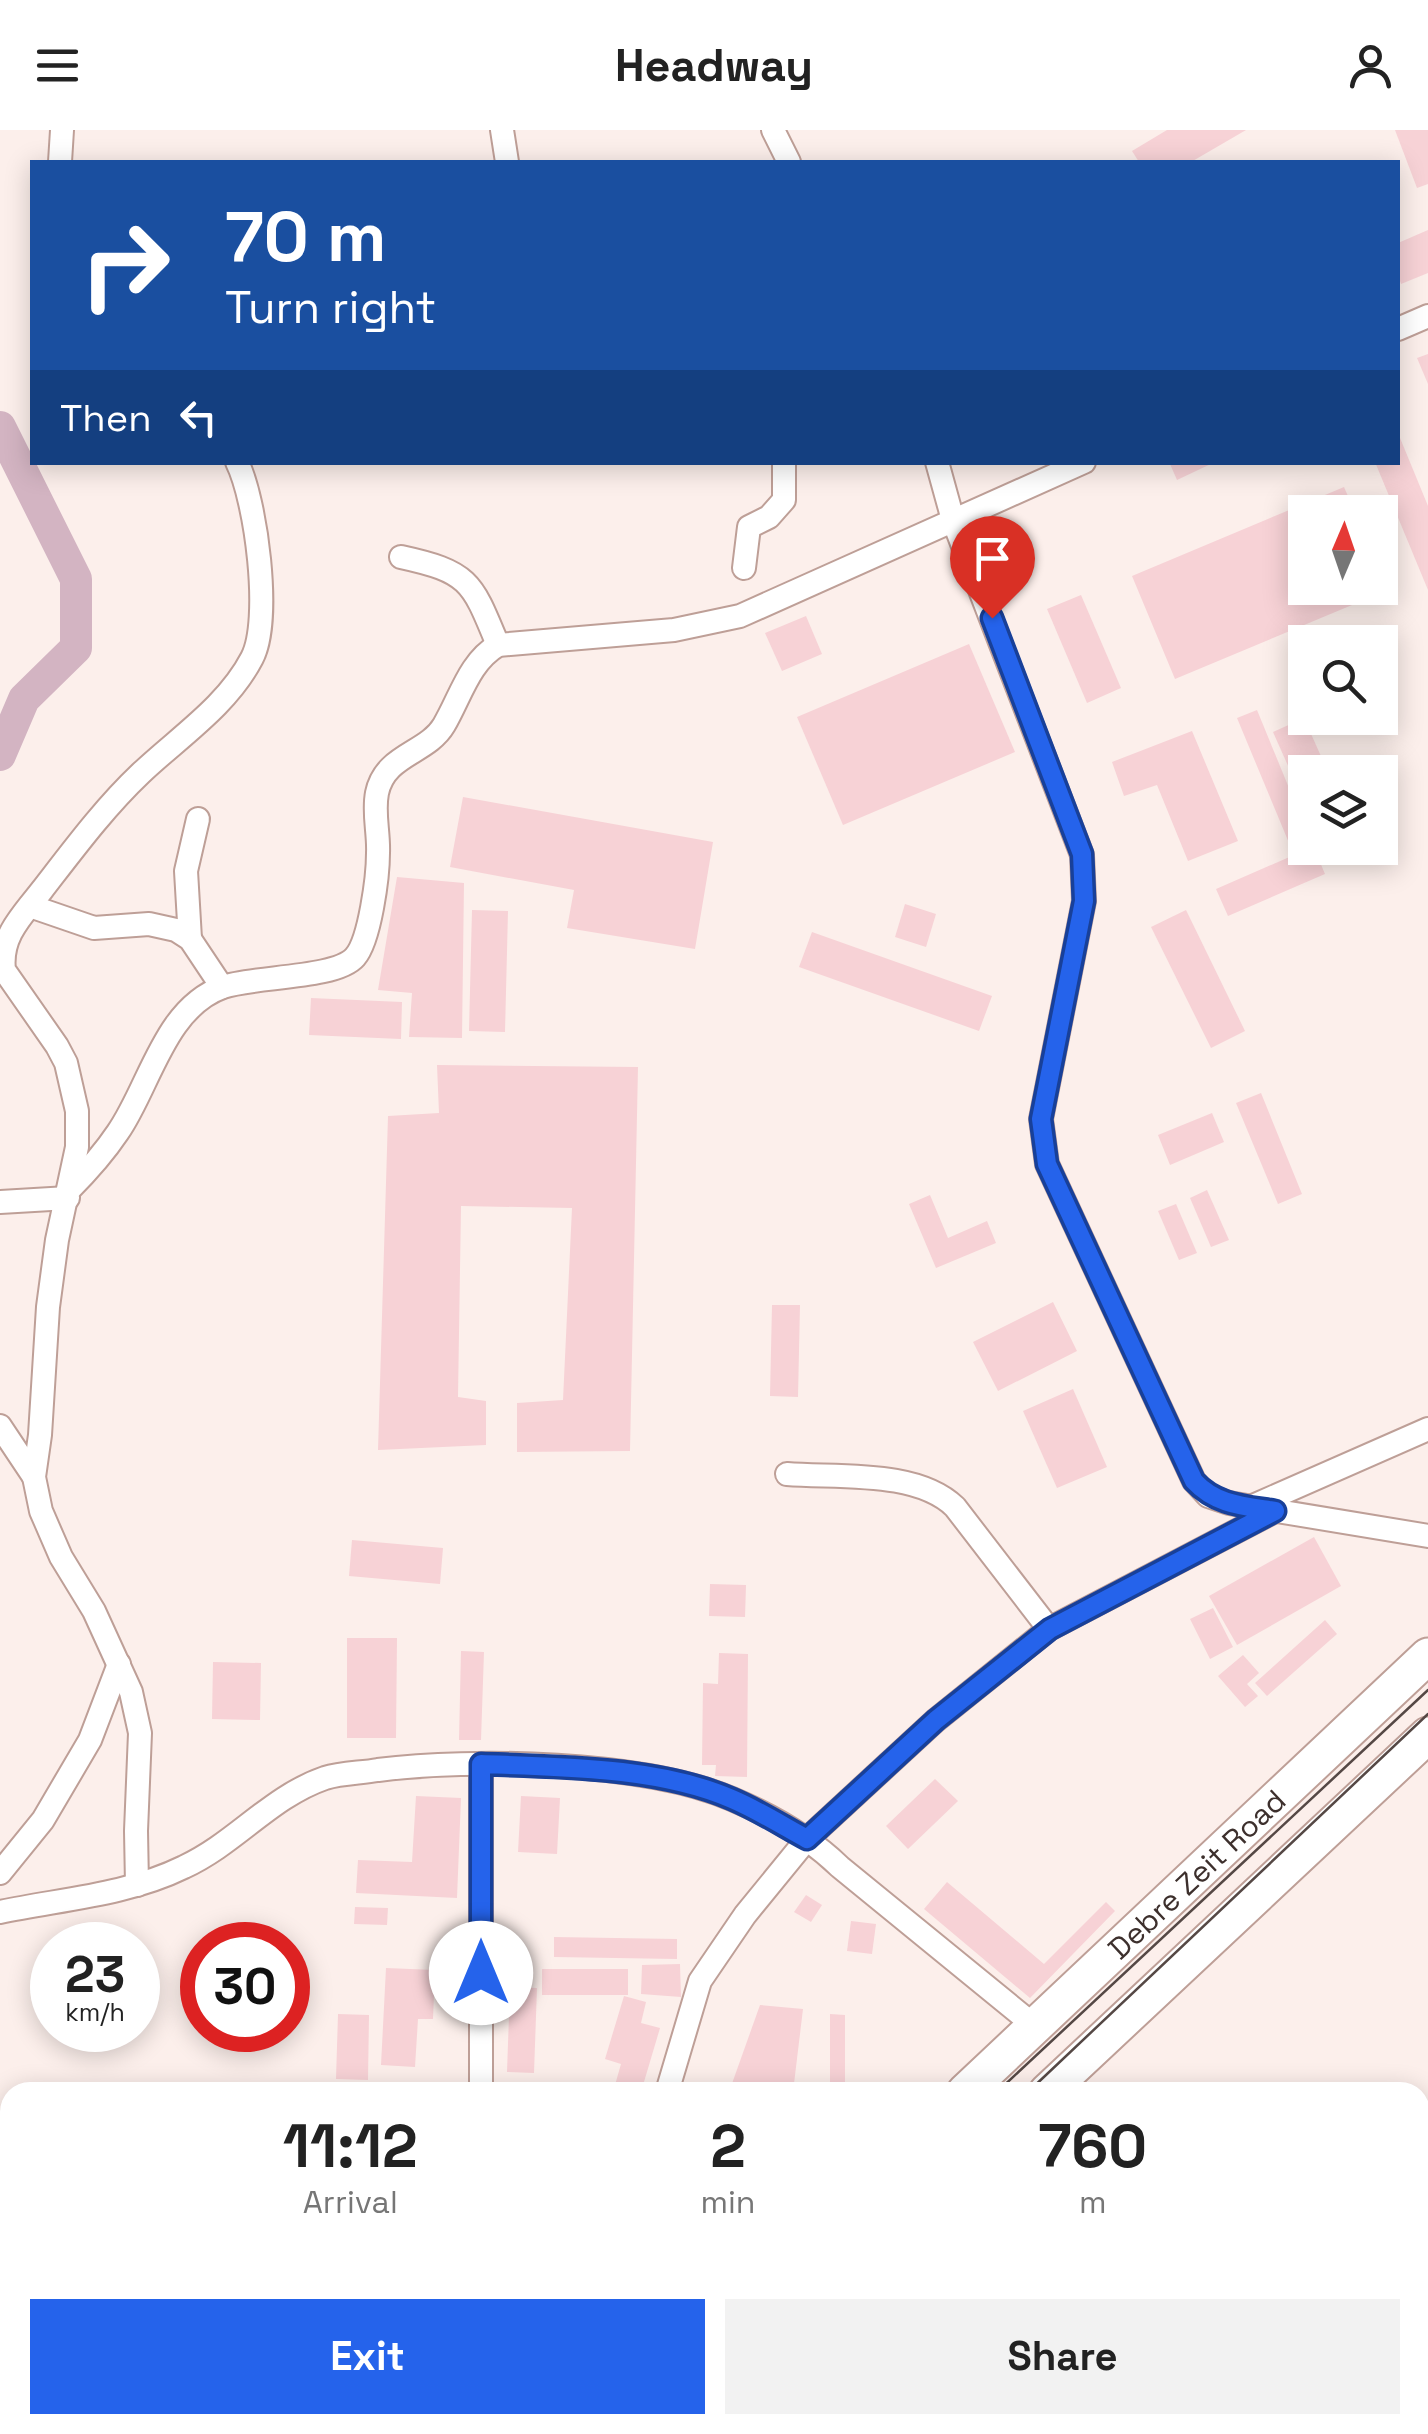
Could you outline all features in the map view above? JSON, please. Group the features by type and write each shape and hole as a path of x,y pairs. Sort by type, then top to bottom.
{"main road":[{"name":"Debre Zeit Road","path":"976,2082 1428,1656"},
{"name":"Debre Zeit Road","path":"1058,2082 1428,1735"}],"street":[{"path":"60,160 62,130"},
{"path":"502,130 507,160"},
{"path":"773,130 788,160"},
{"path":"1400,328 1428,316"},
{"path":"137,1885 140,1733 130,1692 54,1542 41,1511 34,1477 48,1307 77,1147 77,1111 66,1063 2,970 4,944 76,846 138,775 221,700 254,655 262,590 253,518 238,465"},
{"path":"744,568 749,527 769,517 784,500 784,465"},
{"path":"938,465 953,520 1082,854 1084,901 1041,1119 1047,1164 1194,1481 1208,1496 1250,1507 1428,1536"},
{"path":"0,1202 68,1194 120,1130 156,1057 182,1017 196,1004 222,987 331,969 356,956 378,867 375,811 382,778 405,754 442,729 476,662 498,644 674,630 740,616 1077,465"},
{"path":"401,557 440,566 474,588 498,644"},
{"path":"190,939 186,871 198,819"},
{"path":"30,906 94,928 149,924 176,930 190,939 222,987"},
{"path":"0,1426 34,1477"},
{"path":"1250,1507 1428,1429"},
{"path":"788,1474 912,1482 941,1493 1050,1629"},
{"path":"670,2082 700,1980 744,1915 807,1839 936,1720 1050,1629 1275,1511"},
{"path":"0,1873 43,1820 90,1740 119,1664"},
{"path":"481,1764 481,2082"},
{"path":"0,1912 137,1885 196,1861 266,1808 328,1777 413,1766 481,1764 586,1769 674,1781 732,1798 807,1839 1036,2027"}],"building":[{"path":"1167,130 1246,130 1194,160 1138,160 1132,151"},
{"path":"1395,130 1428,130 1428,184 1417,188"},
{"path":"1428,230 1428,273 1401,284 1400,281 1400,242"},
{"path":"1428,354 1428,384 1417,358"},
{"path":"1400,438 1428,506 1428,590 1398,518 1398,495 1389,495 1376,465 1400,465"},
{"path":"1170,465 1209,465 1177,480"},
{"path":"1344,487 1348,495 1325,495"},
{"path":"1288,511 1288,605 1352,605 1304,625 1288,625 1288,632 1175,679 1132,576"},
{"path":"1081,595 1121,688 1087,703 1047,609"},
{"path":"806,616 822,654 782,671 765,633"},
{"path":"969,644 1015,752 843,825 797,717"},
{"path":"1257,710 1288,786 1288,841 1237,718"},
{"path":"1288,725 1288,735 1312,735 1320,755 1288,755 1288,766 1273,732"},
{"path":"1192,731 1238,841 1188,861 1157,785 1124,796 1112,762"},
{"path":"463,797 713,842 695,949 567,928 574,890 450,867"},
{"path":"1288,858 1288,865 1321,865 1325,874 1228,916 1216,889"},
{"path":"397,877 464,883 462,1038 409,1037 412,993 378,990"},
{"path":"905,904 936,914 926,947 895,937"},
{"path":"472,910 508,911 505,1032 469,1031"},
{"path":"1186,910 1245,1031 1211,1048 1151,927"},
{"path":"812,932 992,996 979,1031 799,967"},
{"path":"311,998 402,1002 401,1039 309,1035"},
{"path":"437,1065 638,1067 630,1451 517,1452 517,1403 563,1400 572,1208 461,1206 458,1397 486,1401 486,1445 378,1450 388,1116 439,1113"},
{"path":"1261,1093 1302,1194 1278,1204 1236,1103"},
{"path":"1212,1113 1224,1142 1170,1165 1158,1135"},
{"path":"1207,1190 1229,1240 1211,1247 1190,1198"},
{"path":"930,1195 948,1238 987,1221 996,1243 936,1268 909,1204"},
{"path":"1176,1204 1197,1253 1179,1260 1158,1211"},
{"path":"1053,1302 1077,1351 998,1391 973,1342"},
{"path":"772,1305 800,1305 798,1397 770,1396"},
{"path":"1073,1389 1107,1467 1057,1488 1023,1411"},
{"path":"1314,1537 1341,1586 1237,1645 1209,1596"},
{"path":"352,1540 443,1548 440,1584 349,1576"},
{"path":"710,1584 746,1585 745,1617 709,1616"},
{"path":"1213,1608 1233,1647 1210,1659 1190,1619"},
{"path":"1325,1620 1337,1634 1267,1696 1255,1683"},
{"path":"347,1638 397,1638 396,1738 347,1738"},
{"path":"461,1651 484,1652 481,1740 459,1740"},
{"path":"719,1653 748,1654 747,1777 715,1776 716,1765 702,1765 703,1683 718,1684"},
{"path":"1243,1655 1259,1673 1247,1684 1258,1696 1245,1707 1218,1676"},
{"path":"213,1662 261,1663 260,1720 212,1719"},
{"path":"935,1779 958,1801 908,1849 886,1826"},
{"path":"416,1796 461,1798 457,1898 356,1893 358,1860 412,1862"},
{"path":"521,1796 560,1798 557,1854 518,1852"},
{"path":"947,1882 1044,1964 1106,1902 1115,1911 1030,1998 924,1909"},
{"path":"806,1895 822,1905 811,1922 794,1912"},
{"path":"355,1907 388,1908 387,1925 354,1924"},
{"path":"851,1921 876,1924 872,1954 847,1951"},
{"path":"554,1937 677,1939 677,1959 554,1957"},
{"path":"680,1964 681,1997 641,1994 642,1965"},
{"path":"386,1968 435,1970 433,2019 418,2019 415,2067 381,2065"},
{"path":"542,1969 628,1969 628,1995 542,1995"},
{"path":"510,1987 537,1988 534,2073 507,2072"},
{"path":"624,1996 646,2002 641,2023 660,2028 644,2082 616,2082 621,2064 605,2059"},
{"path":"760,2005 803,2009 794,2082 733,2082"},
{"path":"338,2014 369,2015 368,2080 336,2079"},
{"path":"830,2014 845,2015 845,2082 830,2082"}],"waterway":[{"path":"0,427 76,579 76,648 24,699 0,755"}],"tram line":[{"path":"1008,2082 1428,1690"},
{"path":"1039,2082 1428,1714"}],"route":[{"path":"481,1973 481,1764 586,1769 674,1781 732,1798 807,1839 936,1720 1050,1629 1275,1511 1208,1496 1194,1481 1047,1164 1041,1119 1084,901 1082,854 992,618"}]}
